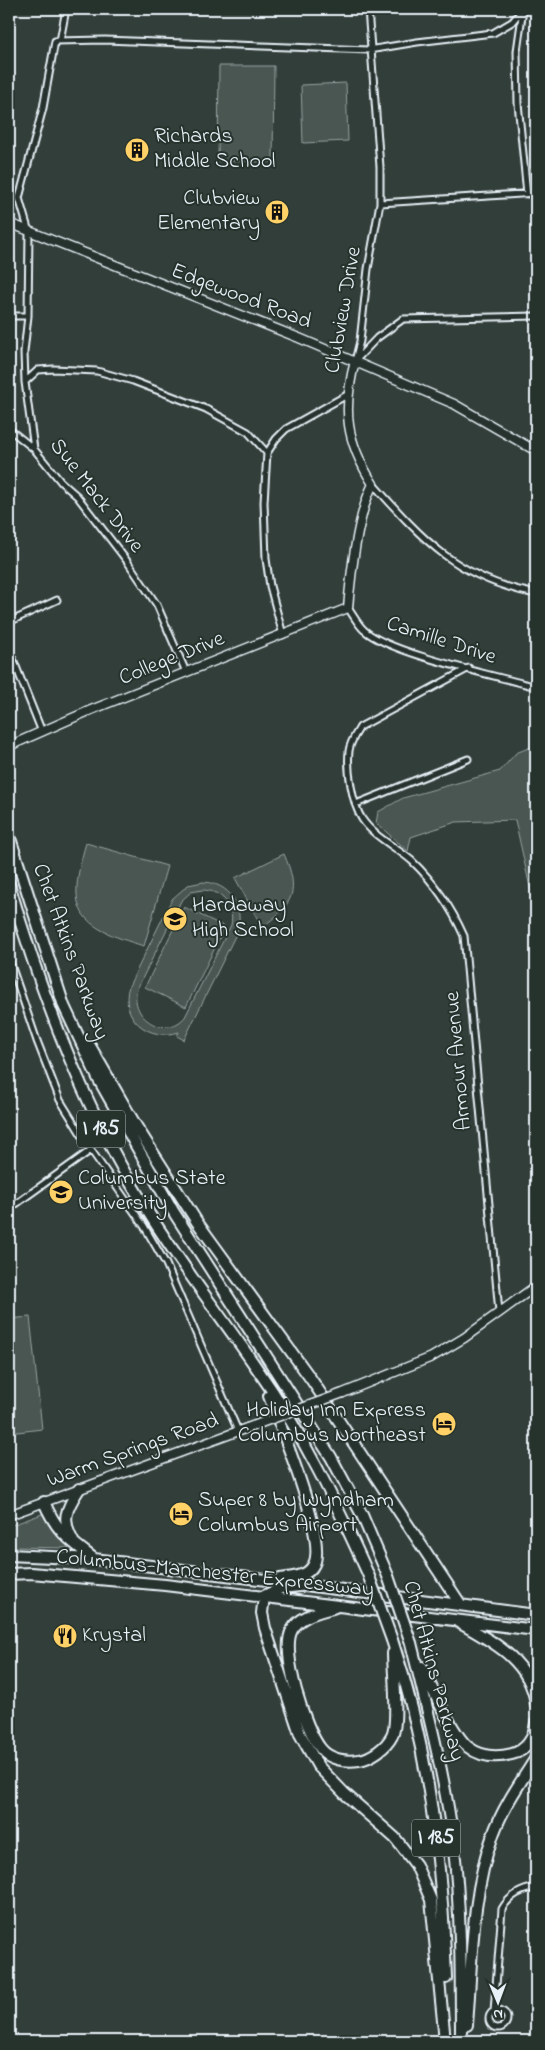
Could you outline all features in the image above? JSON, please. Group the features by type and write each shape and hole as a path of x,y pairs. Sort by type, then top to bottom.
{"highway":[{"name":"Chet Atkins Parkway","path":"9,836 68,1014 98,1080 173,1211 331,1457 362,1515 388,1576 411,1643 438,1748 453,1839 460,1919 461,2041"},
{"name":"Chet Atkins Parkway","path":"9,884 52,1011 96,1121 155,1223 260,1371 318,1470 368,1574 392,1640 414,1712 433,1811 442,1895 446,2041"},
{"path":"48,956 99,1064 146,1142 197,1222 311,1379 461,1606"},
{"path":"260,1371 292,1459 313,1526 317,1551 314,1565 305,1574 273,1580"},
{"path":"75,1544 67,1531 66,1517 68,1505 79,1489"},
{"path":"44,1502 53,1524 62,1534 94,1559"},
{"name":"Columbus-Manchester Expressway","path":"9,1555 94,1559 536,1614"},
{"name":"Columbus-Manchester Expressway","path":"9,1574 48,1575 264,1596 336,1607 536,1630"},
{"path":"9,1582 48,1575"},
{"path":"310,1585 281,1588 264,1596 262,1612 265,1628 300,1734 318,1766 400,1844 416,1865 431,1900 446,2041"},
{"path":"336,1607 298,1622 292,1630 288,1643 288,1659 311,1732 321,1750 335,1758 348,1761 366,1759 382,1749 393,1736 396,1719 392,1640"},
{"path":"455,1620 502,1647 516,1661 528,1678 536,1704"},
{"path":"411,1643 436,1699 467,1746 482,1755 500,1757 516,1752 529,1744 536,1723"},
{"path":"465,2041 480,1881 493,1835 511,1797 536,1758"}],"street":[{"name":"Sue Mack Drive","path":"66,9 60,41 55,41 43,108 19,198 29,232 28,316 24,352 25,382 34,449 62,482 77,496 127,561 157,605 186,672"},
{"name":"Clubview Drive","path":"368,9 370,50 374,74 380,203 368,269 360,340 347,395 349,434 358,460 373,484"},
{"path":"60,41 105,40 370,50 493,33 512,22 523,9"},
{"path":"523,9 517,51 518,103 527,194"},
{"path":"380,203 536,193"},
{"name":"Edgewood Road","path":"9,224 355,361 454,404 536,451"},
{"path":"9,316 28,316"},
{"path":"355,361 377,338 403,320 536,316"},
{"path":"25,382 38,370 53,369 97,371 133,381 206,409 248,432 267,453"},
{"path":"282,635 270,586 266,559 264,502 267,453 276,439 286,430 347,395"},
{"path":"9,429 34,449"},
{"path":"348,608 350,582 365,499 373,484 411,527 450,561 475,576 500,585 536,594"},
{"path":"9,622 57,600"},
{"name":"College Drive","path":"9,746 186,672 348,608"},
{"name":"Camille Drive","path":"348,608 364,630 385,643 536,687"},
{"path":"9,649 42,732"},
{"path":"468,759 356,804 349,751 352,738 360,728 469,668"},
{"name":"Armour Avenue","path":"356,804 362,819 421,870 455,916 464,936 499,1312"},
{"path":"9,959 60,1100 91,1150 139,1218 166,1264 238,1431"},
{"path":"9,1209 91,1150"},
{"name":"Warm Springs Road","path":"9,1516 432,1357 464,1338 536,1286"},
{"path":"494,2011 502,1908 507,1900 515,1894 536,1887"}],"shaded area":[{"path":"219,66 274,66 273,162 218,161"},
{"path":"346,83 348,141 303,143 301,85"},
{"path":"536,745 536,843 534,844 536,857 536,900 533,901 515,820 456,822 411,837 408,851 376,823 378,812 403,798 500,771 516,753"},
{"path":"86,843 167,866 144,946 103,931 90,923 82,912 78,900 77,885"},
{"path":"284,854 292,878 291,896 281,911 262,927 235,878"},
{"path":"203,882 213,883 228,892 237,905 239,923 237,932 184,1040 177,1036 179,1032 157,1034 139,1025 128,1008 127,998 129,986 172,899 188,885","holes":["209,891 221,896 229,906 232,918 231,925 185,1017 177,1024 159,1026 143,1017 138,1009 137,989 181,901 191,892"]},
{"path":"184,907 225,927 186,1007 145,987"},
{"path":"30,1317 42,1429 9,1433 9,1319"},
{"path":"45,1513 70,1548 9,1547 9,1526"}],"place":[{"name":"Richards Middle School","path":"137,150"},
{"name":"Clubview Elementary","path":"277,212"},
{"name":"Hardaway High School","path":"175,919"},
{"name":"Columbus State University","path":"61,1192"},
{"name":"Holiday Inn Express Columbus Northeast","path":"444,1424"},
{"name":"Super 8 by Wyndham Columbus Airport","path":"181,1514"},
{"name":"Krystal","path":"65,1636"}]}
